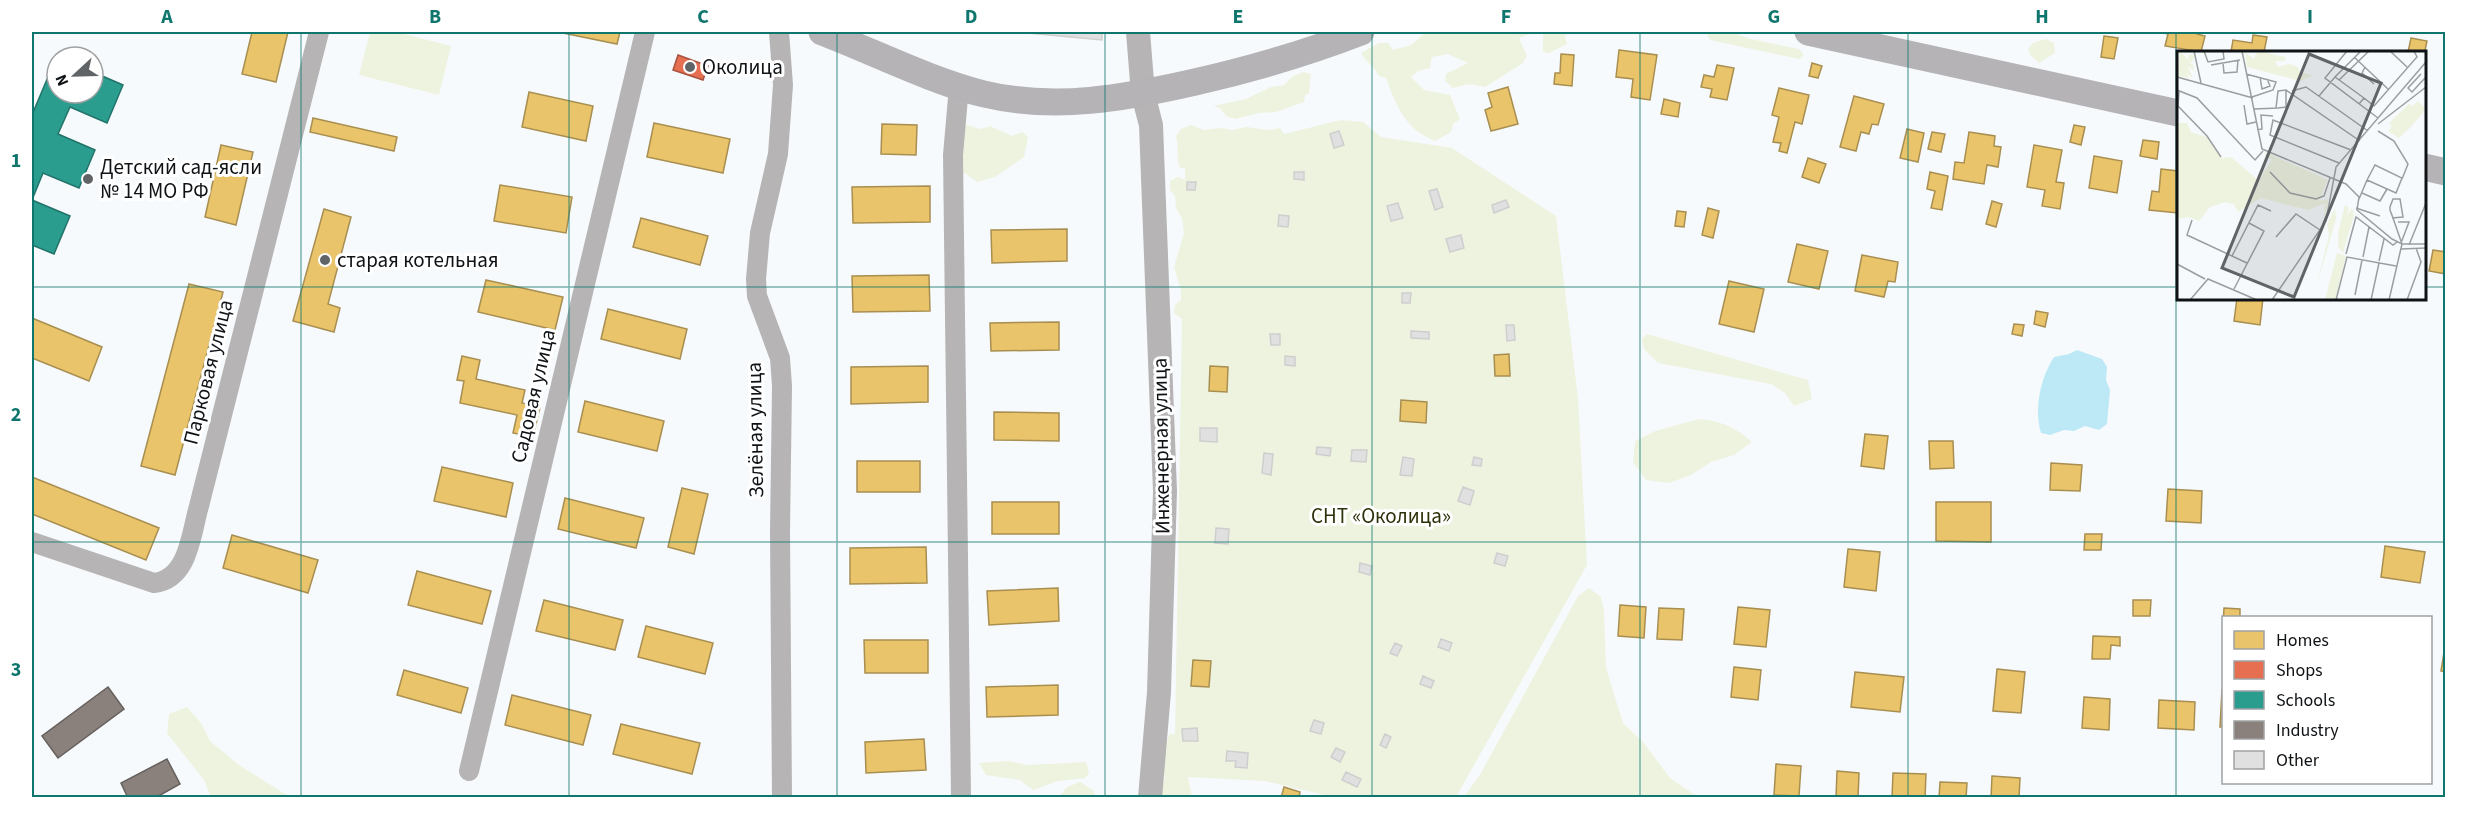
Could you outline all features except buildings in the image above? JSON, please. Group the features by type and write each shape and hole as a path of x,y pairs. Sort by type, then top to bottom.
{"main road":[{"path":"822,32 959,86 994,96 1042,103 1067,103 1143,94 1257,68 1361,32"},
{"path":"1808,32 2177,113"},
{"path":"2426,167 2445,172"}],"street":[{"name":"Парковая улица","path":"32,542 154,583 170,578 182,566 319,32"},
{"name":"Садовая улица","path":"469,771 606,187 645,32"},
{"name":"Зелёная улица","path":"778,32 783,86 778,154 760,233 756,279 757,296 780,358 782,386 780,531 782,798"},
{"name":"Инженерная улица","path":"1138,32 1143,94 1150,125 1165,491 1159,692 1150,798"},
{"path":"959,86 953,155 961,798"}],"green space":[{"path":"370,32 396,32 451,46 439,95 359,75"},
{"path":"1426,32 1536,32 1519,38 1527,56 1523,63 1485,87 1469,84 1453,88 1445,81 1446,74 1468,63 1448,54 1432,57 1430,68 1418,71 1411,77 1424,90 1450,95 1460,119 1453,124 1451,132 1435,141 1416,130 1403,116 1386,78 1379,76 1361,53 1379,43 1388,43 1393,50 1411,45"},
{"path":"1543,32 1571,32 1565,36 1567,44 1549,53 1543,52"},
{"path":"1706,32 1732,32 1751,39 1799,49 1804,55 1799,59 1710,40"},
{"path":"2046,39 2054,43 2055,53 2039,63 2031,56 2028,49 2033,43"},
{"path":"1304,72 1311,74 1309,93 1305,95 1304,102 1276,112 1259,113 1235,119 1226,116 1220,108 1213,106 1246,99 1271,87 1284,85 1293,76"},
{"name":"СНТ «Околица»","path":"1341,120 1363,122 1381,137 1452,148 1556,216 1578,398 1587,565 1456,797 1333,797 1265,781 1188,777 1192,797 1159,798 1165,778 1161,767 1169,734 1175,734 1182,319 1174,313 1175,305 1181,300 1181,290 1174,267 1184,233 1182,218 1176,208 1175,196 1170,190 1170,181 1178,177 1185,180 1185,168 1180,168 1179,164 1176,136 1181,129 1191,125 1204,130 1221,128 1233,130 1246,127 1269,130 1280,128 1284,134"},
{"path":"967,125 981,129 990,126 1012,136 1022,132 1028,137 1024,157 995,177 977,182 965,173 955,174 954,127"},
{"path":"1647,334 1808,380 1812,399 1794,406 1785,393 1771,384 1658,363 1644,349 1642,339"},
{"path":"1699,419 1727,426 1740,432 1752,442 1734,455 1711,462 1691,475 1669,483 1646,480 1633,462 1635,441 1655,431"},
{"path":"1589,588 1601,597 1604,611 1606,668 1623,723 1643,742 1670,778 1698,797 1464,797 1481,773 1578,596"},
{"path":"187,707 201,723 210,741 239,765 290,797 211,797 204,780 167,733 169,714"},
{"path":"1008,761 1028,765 1086,762 1089,773 1085,778 1058,781 1033,790 1020,780 986,775 979,763"},
{"path":"1080,782 1093,790 1095,794 1092,797 1059,797 1067,787"}],"water":[{"path":"2077,350 2102,359 2107,367 2106,380 2110,390 2107,424 2099,430 2085,426 2074,431 2064,430 2050,435 2041,433 2038,404 2045,375 2054,357"}],"place":[{"name":"Околица","path":"690,67"},
{"name":"Детский сад-ясли № 14 МО РФ","path":"88,179"},
{"name":"старая котельная","path":"325,260"}]}
